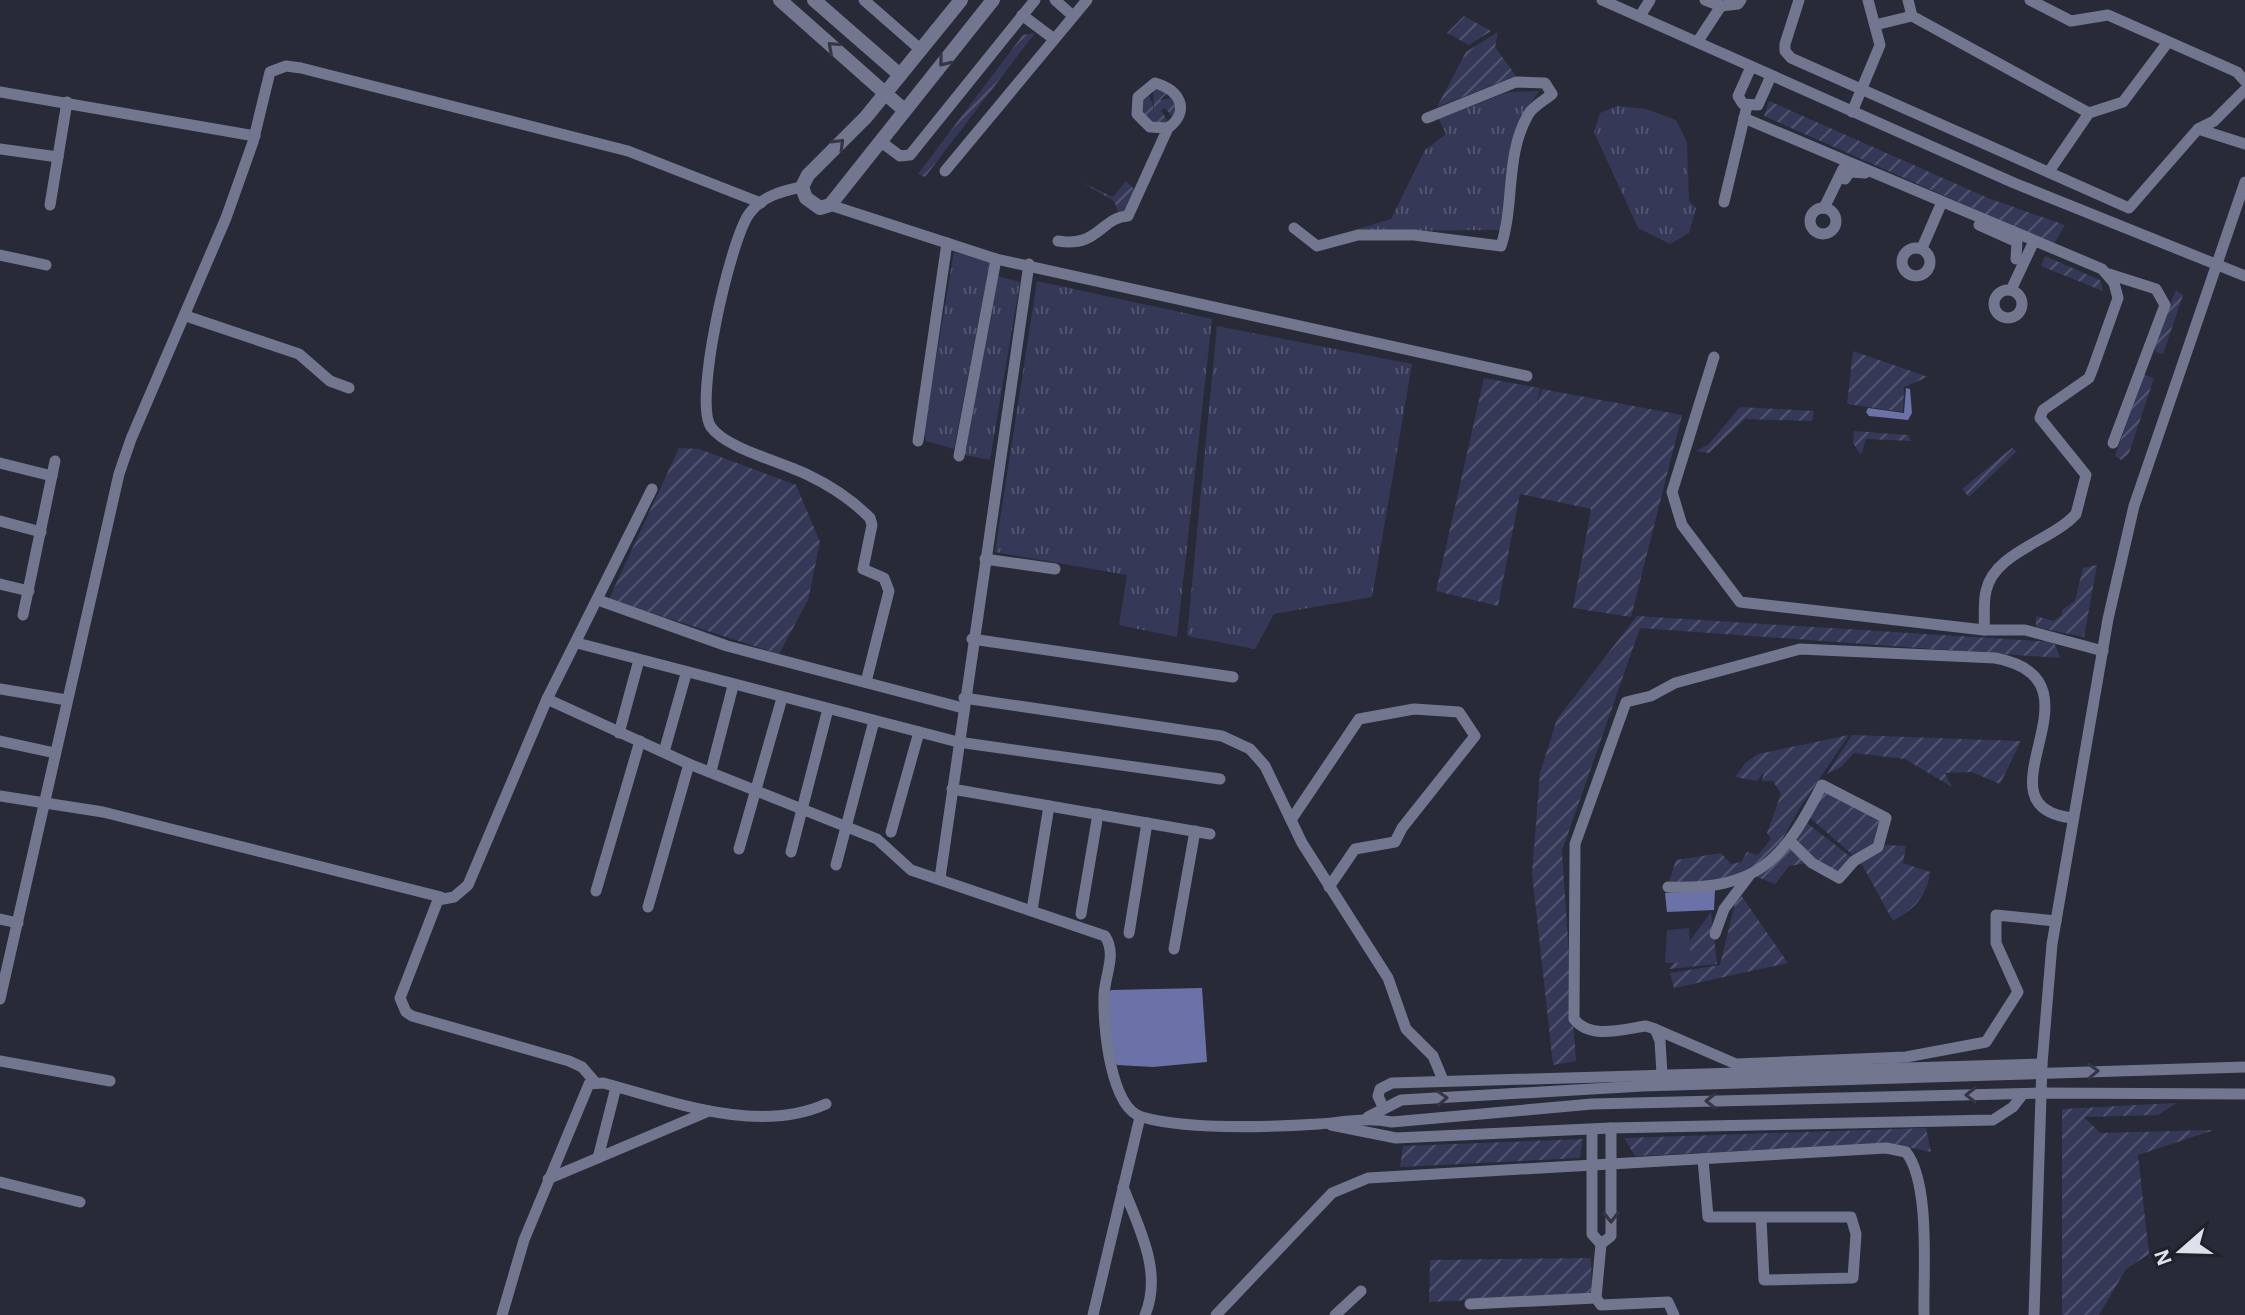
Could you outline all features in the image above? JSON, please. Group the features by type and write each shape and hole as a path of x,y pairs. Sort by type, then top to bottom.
{"street":[{"path":"780,0 904,110"},
{"path":"814,0 900,75"},
{"path":"864,0 921,50"},
{"path":"961,0 885,93 808,175 802,187 806,198 820,208 830,205 996,259 1527,376"},
{"path":"830,205 993,0"},
{"path":"1055,0 1073,16"},
{"path":"945,171 1087,0"},
{"path":"1602,0 1852,112 2245,276"},
{"path":"1640,16 1650,0"},
{"path":"1705,0 1721,6 1738,4 1741,0"},
{"path":"1799,0 1785,51 1791,58 2050,170 2129,208 2198,129 2214,121 2245,90"},
{"path":"1852,112 1880,45 1868,0"},
{"path":"1908,0 1912,16"},
{"path":"2030,0 2071,21 2108,15 2237,72 2245,81"},
{"path":"880,141 900,156 910,155 1031,1"},
{"path":"1698,41 1721,6"},
{"path":"1022,15 1054,39"},
{"path":"1875,25 1912,16 2089,113"},
{"path":"2050,170 2089,113 2123,102 2168,42"},
{"path":"1,994 119,474 136,426 226,218 255,136 270,72 286,66 301,68 628,151 761,203"},
{"path":"1724,202 1745,112 1738,96 1751,67"},
{"path":"1745,112 1760,103 1771,76"},
{"path":"1294,228 1317,246 1358,235 1414,235 1501,246 1508,225 1512,162 1524,125 1529,112 1552,94 1545,83 1516,82 1427,118"},
{"path":"1058,241 1083,242 1119,216 1128,216 1168,128 1177,121 1182,109 1179,95 1155,83 1138,97 1137,114 1150,127 1168,128"},
{"path":"0,92 255,136"},
{"path":"50,205 67,102"},
{"path":"1745,112 2017,242 2016,259"},
{"path":"2198,129 2245,144"},
{"path":"0,149 58,157"},
{"path":"1824,208 1847,161"},
{"path":"1845,179 1857,170 2109,274 2156,289 2165,305 2113,443"},
{"path":"2034,1315 2042,1069 2056,921 2103,651 2134,506 2245,182"},
{"path":"802,187 779,191 750,213 729,262 705,413 718,435 810,476 870,518 872,525 863,569 884,578 889,591 866,682"},
{"path":"1922,248 1941,205"},
{"path":"2011,290 2034,241"},
{"path":"918,441 947,243"},
{"path":"0,255 46,265"},
{"path":"959,456 996,259"},
{"path":"940,878 972,639 1029,264"},
{"path":"1984,630 1986,591 1991,579 2003,565 2076,514 2086,475 2040,418 2043,410 2089,378 2118,298 2109,274"},
{"path":"186,316 299,354 330,381 349,388"},
{"path":"1714,357 1672,492 1682,525 1733,595 1754,606 1984,630 2025,630 2103,651"},
{"path":"23,615 55,461"},
{"path":"0,463 52,476"},
{"path":"0,796 103,812 441,897 454,897 468,885 547,699 652,489"},
{"path":"0,521 41,532"},
{"path":"985,559 1055,569"},
{"path":"0,584 29,591"},
{"path":"598,600 727,646 866,682 964,703 1236,741 1265,766 1329,887 1388,978 1406,1029 1433,1056 1443,1080"},
{"path":"972,639 1233,677"},
{"path":"577,643 686,674 958,742 1220,779"},
{"path":"2056,921 1996,915 1996,943 2018,992 1986,1042 1906,1057 1736,1064 1646,1026 1593,1032 1581,1028 1574,1019 1575,844 1626,702 1651,696 1675,683 1800,649 1995,658 2020,662 2034,672 2044,687 2032,789 2037,805 2051,816 2072,818"},
{"path":"619,733 639,660"},
{"path":"664,752 686,674"},
{"path":"711,771 733,686"},
{"path":"0,689 67,700"},
{"path":"739,849 754,787 782,698"},
{"path":"547,699 689,764 754,787 877,839 911,870 1105,936 1110,944 1104,995 1114,1077 1122,1100 1131,1112 1140,1117 1167,1123 1324,1123 1368,1117 1392,1122 1592,1104 2041,1093 2245,1094"},
{"path":"791,852 828,709"},
{"path":"1291,820 1359,719 1414,709 1459,712 1475,736 1402,828 1395,842 1355,849 1329,887"},
{"path":"836,865 874,721"},
{"path":"891,832 919,732"},
{"path":"0,741 55,753"},
{"path":"596,891 640,741"},
{"path":"648,907 689,764"},
{"path":"1715,934 1732,898 1747,877 1759,871 1791,842 1822,785 1886,818 1878,847 1854,861 1839,878 1812,863 1791,842"},
{"path":"952,789 1210,834"},
{"path":"1032,910 1049,806"},
{"path":"1081,914 1098,814"},
{"path":"1129,933 1147,823"},
{"path":"1174,949 1195,831"},
{"path":"1668,887 1704,888 1759,871"},
{"path":"441,897 402,989 400,998 406,1012 569,1061 582,1067 595,1082 709,1111 763,1115 809,1111 826,1104"},
{"path":"0,919 18,923"},
{"path":"1655,1029 1660,1041 1662,1074"},
{"path":"0,1061 110,1081"},
{"path":"1383,1107 1378,1096 1384,1085 1443,1080 1662,1074 2245,1067"},
{"path":"1368,1117 1401,1100 2042,1069"},
{"path":"502,1315 524,1240 548,1179 585,1088 595,1082"},
{"path":"598,1158 616,1087"},
{"path":"1529,1093 1530,1110"},
{"path":"1324,1123 1396,1138 1611,1128 1993,1120 2013,1107 2023,1094"},
{"path":"548,1179 709,1111"},
{"path":"1093,1315 1140,1117"},
{"path":"1611,1128 1611,1236 1601,1244 1596,1298 1601,1305 1668,1302 1674,1315"},
{"path":"1592,1130 1592,1234 1601,1244"},
{"path":"1216,1315 1332,1193 1368,1178 1886,1148 1906,1152 1914,1162 1918,1183 1924,1315"},
{"path":"1703,1159 1708,1217 1851,1217 1856,1224 1853,1278 1764,1280 1761,1218"},
{"path":"0,1182 80,1202"},
{"path":"1123,1187 1149,1256 1154,1294 1145,1315"},
{"path":"1335,1315 1361,1291"},
{"path":"1470,1304 1596,1298"}],"green space":[{"path":"1464,16 1491,31 1469,45 1447,33"},
{"path":"1498,32 1495,47 1516,76 1437,107 1466,52"},
{"path":"1035,33 925,177 918,174 1023,35"},
{"path":"1153,88 1171,90 1160,100 1177,97 1175,120 1165,108 1161,110 1169,123 1160,127 1139,116 1140,98 1147,89 1154,109"},
{"path":"1539,91 1521,118 1508,162 1500,230 1351,231 1391,219 1425,150 1446,134 1439,119 1508,92"},
{"path":"1769,101 1988,198 2065,225 2054,244 1764,116"},
{"path":"1618,106 1646,109 1676,120 1687,142 1689,201 1696,208 1689,233 1670,244 1638,228 1594,132 1600,113"},
{"path":"1126,181 1136,191 1126,212 1118,211 1114,201 1081,182 1113,197"},
{"path":"954,252 990,261 954,449 926,441 924,431"},
{"path":"2045,256 2100,280 2103,291 2041,266"},
{"path":"998,276 1020,282 990,460 964,455"},
{"path":"1037,281 1212,319 1177,637 1119,625 1127,575 995,552"},
{"path":"2176,290 2183,295 2163,354 2156,352 2154,346"},
{"path":"1217,326 1412,364 1372,597 1274,614 1255,649 1187,636"},
{"path":"1853,351 1928,377 1904,387 1903,412 1847,404"},
{"path":"2144,375 2154,378 2129,453 2121,460 2115,456"},
{"path":"1484,378 1540,388 1537,405 1542,389 1682,415 1631,617 1573,608 1591,509 1520,494 1498,606 1436,591"},
{"path":"1740,407 1814,411 1812,421 1745,419 1709,453 1696,451 1709,444"},
{"path":"1854,431 1908,435 1911,441 1866,439 1861,455 1853,443"},
{"path":"679,448 699,449 796,485 820,542 808,600 779,654 609,599"},
{"path":"2012,448 2017,451 1969,497 1962,489"},
{"path":"2097,565 2084,637 2036,627 2036,616 2053,621 2062,615 2062,610 2075,601 2083,568"},
{"path":"1637,616 2054,642 2060,658 1640,628 1562,851 1576,1061 1553,1065 1532,873 1540,773 1557,719"},
{"path":"1849,735 1799,809 1772,858 1751,870 1724,879 1668,885 1676,860 1721,853 1731,864 1741,862 1747,852 1758,855 1771,839 1767,833 1781,794 1773,781 1762,781 1764,772 1757,781 1735,777 1746,762 1758,754"},
{"path":"1852,735 2021,741 2000,784 1972,772 1945,773 1952,787 1905,759 1854,753 1841,767 1827,774"},
{"path":"1822,787 1885,820 1875,847 1855,857 1808,816"},
{"path":"1807,823 1852,858 1838,875 1817,863 1796,838"},
{"path":"1886,845 1906,846 1903,863 1930,872 1926,889 1918,901 1893,921 1860,861"},
{"path":"1793,846 1808,863 1789,866 1775,884 1757,877"},
{"path":"1738,891 1788,963 1674,988 1670,973 1720,965"},
{"path":"1711,912 1717,964 1669,969"},
{"path":"1689,928 1691,962 1665,963 1667,930"},
{"path":"2176,1103 2158,1115 2084,1117 2100,1133 2214,1130 2138,1155 2149,1254 2126,1269 2099,1315 2062,1315 2062,1109"},
{"path":"1926,1128 1931,1152 1893,1144 1635,1156 1624,1138"},
{"path":"1583,1139 1580,1158 1400,1167 1403,1146"},
{"path":"1591,1258 1592,1294 1429,1302 1430,1260"}],"shaded area":[{"path":"1906,388 1910,389 1912,413 1908,420 1869,416 1866,412 1868,408 1904,413"},
{"path":"1715,890 1714,910 1667,912 1665,893"},
{"path":"1202,988 1207,1062 1153,1067 1117,1065 1112,1057 1106,995 1111,990"}]}
